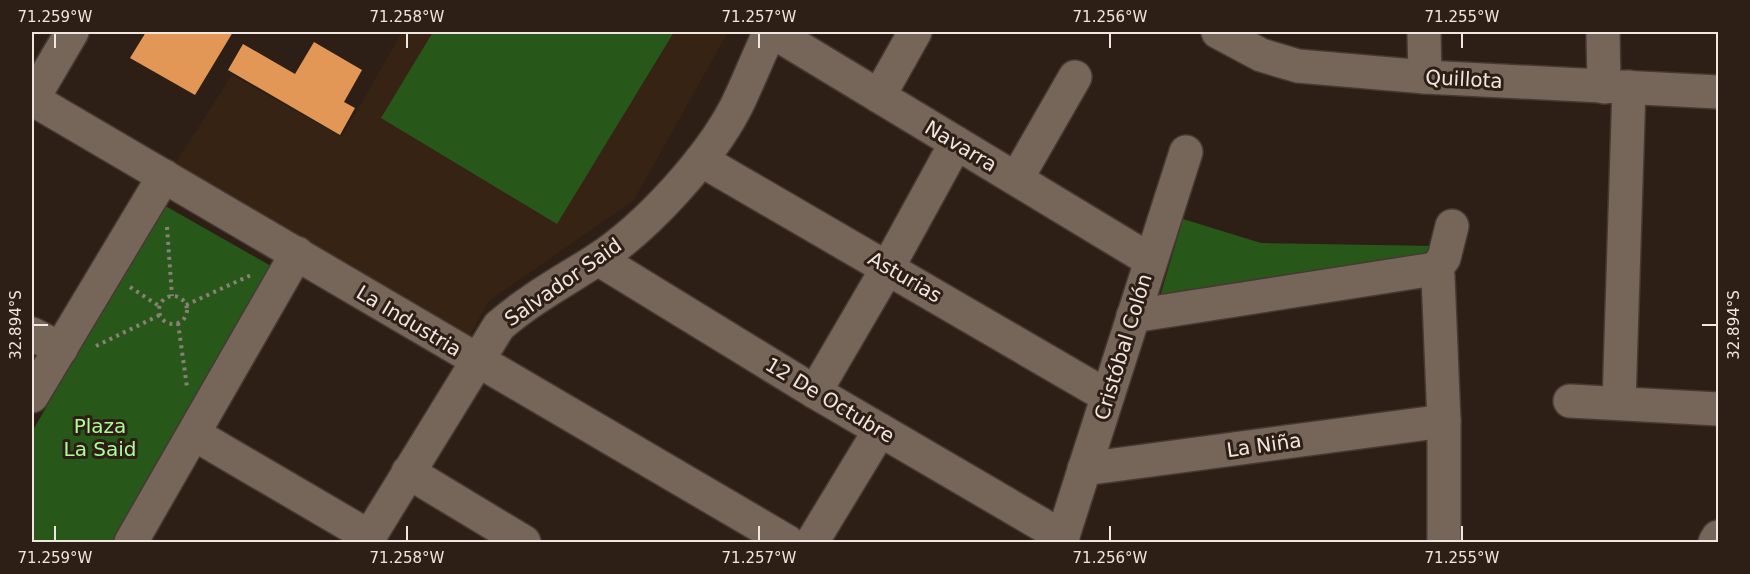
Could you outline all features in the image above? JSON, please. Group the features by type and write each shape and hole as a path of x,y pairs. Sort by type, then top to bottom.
{"street":[{"path":"32,100 72,32"},
{"name":"Navarra","path":"771,32 1150,260"},
{"name":"Salvador Said","path":"368,540 499,326 519,308 598,259 633,232 701,160 735,108 771,32"},
{"path":"879,96 915,32"},
{"name":"Quillota","path":"1218,32 1261,55 1298,66 1425,77 1719,92"},
{"path":"1424,32 1425,77"},
{"path":"1603,32 1616,87 1619,403"},
{"path":"1017,178 1075,77"},
{"name":"La Industria","path":"32,100 297,253 475,362 788,543"},
{"path":"815,392 888,267 956,143"},
{"name":"Cristóbal Colón","path":"1062,540 1186,152"},
{"name":"Asturias","path":"701,160 1107,396"},
{"path":"32,396 75,350 107,273 164,176"},
{"path":"1434,271 1444,258 1452,226"},
{"path":"131,543 297,253"},
{"name":"12 De Octubre","path":"598,259 1062,540"},
{"path":"1133,316 1428,270 1434,271 1438,276 1444,421 1444,543"},
{"path":"32,334 75,350"},
{"path":"1570,401 1719,409"},
{"name":"La Niña","path":"1084,469 1444,421"},
{"path":"812,543 880,430"},
{"path":"194,434 368,540"},
{"path":"408,472 524,543"},
{"path":"1715,543 1719,537"}],"path":[{"path":"167,224 172,296"},
{"path":"186,305 257,272"},
{"path":"107,273 159,306"},
{"path":"159,306 172,296"},
{"path":"172,296 181,298 186,305 187,312 178,323 187,389"},
{"path":"159,306 160,315 168,323 178,323"},
{"path":"75,350 160,315"}],"shaded area":[{"path":"402,32 728,32 634,200 489,301 470,335 175,164 232,75 342,137"}],"green space":[{"path":"433,32 674,32 557,224 381,118"},
{"name":"Plaza La Said","path":"162,204 271,266 112,542 32,542 32,432"},
{"path":"1183,219 1261,243 1435,246 1432,262 1158,303"}],"building":[{"path":"146,32 233,32 195,95 130,58"},
{"path":"314,42 362,70 344,102 355,108 340,135 228,70 243,44 295,74"}]}
